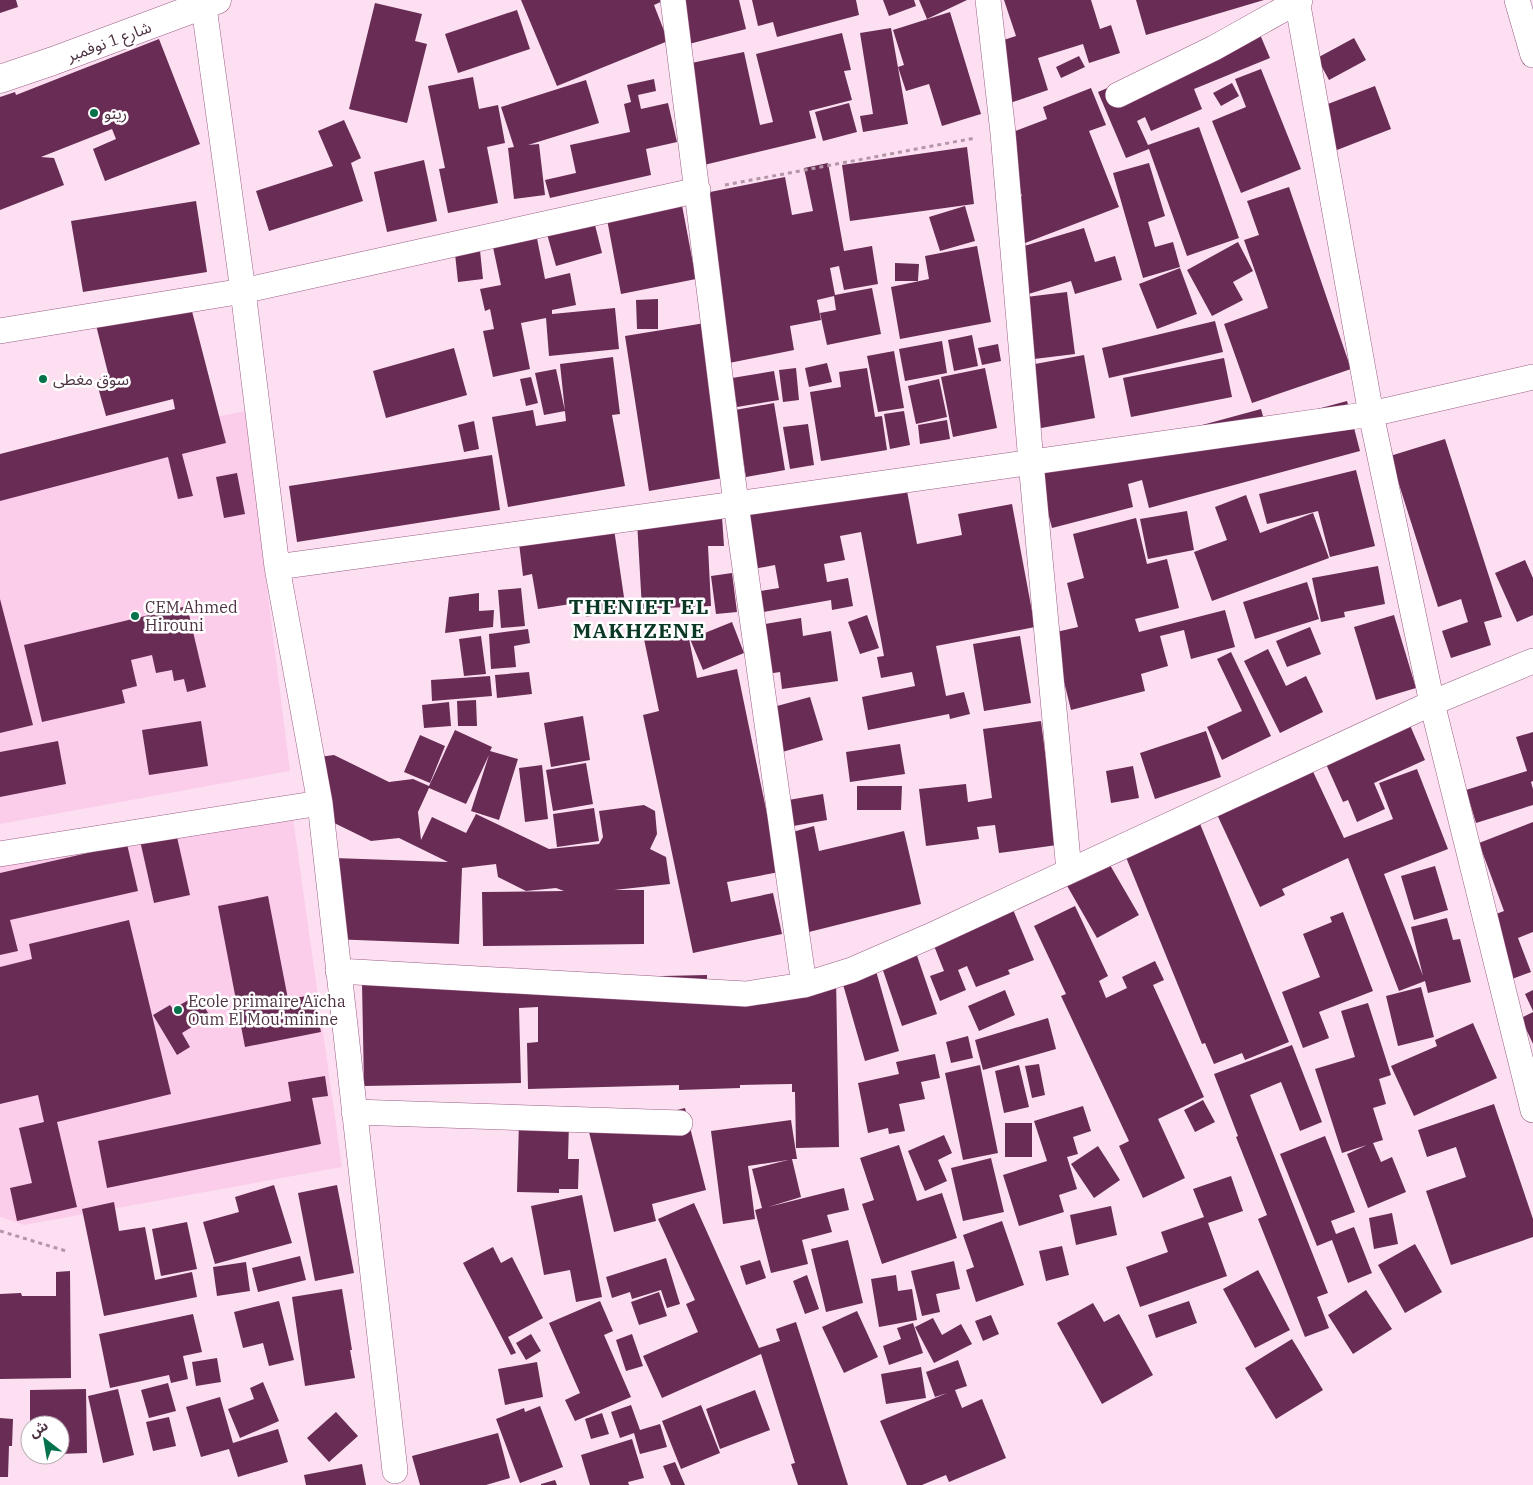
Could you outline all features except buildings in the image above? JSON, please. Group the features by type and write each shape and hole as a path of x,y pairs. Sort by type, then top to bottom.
{"main road":[{"name":"شارع 1 نوفمبر","path":"0,79 54,61 208,2"}],"street":[{"path":"673,0 736,504 804,985"},
{"path":"988,0 1003,133 1069,870"},
{"path":"1118,95 1214,48 1298,0 1371,414 1432,703 1533,1110"},
{"path":"1517,0 1533,55"},
{"path":"208,2 277,566 320,803 395,1471"},
{"path":"0,331 244,291 698,190"},
{"path":"277,566 736,504 1371,414 1533,377"},
{"path":"338,971 746,994 804,985 852,970 930,936 1432,703 1533,661"},
{"path":"0,854 320,803"},
{"path":"354,1112 680,1123"}],"path":[{"path":"698,190 1003,133"},
{"path":"0,1231 66,1251"}],"shaded area":[{"name":"CEM Ahmed Hirouni","path":"245,411 290,771 0,824 0,462"},
{"name":"Ecole primaire Aïcha Oum El Mou'minine","path":"292,811 342,1167 24,1225 0,1217 0,855"}],"place":[{"name":"رينو","path":"94,113"},
{"name":"سوق مغطى","path":"43,379"},
{"name":"CEM Ahmed Hirouni","path":"135,616"},
{"name":"Ecole primaire Aïcha Oum El Mou'minine","path":"178,1010"}],"district":[{"name":"THENIET EL MAKHZENE","path":"639,618"}]}
